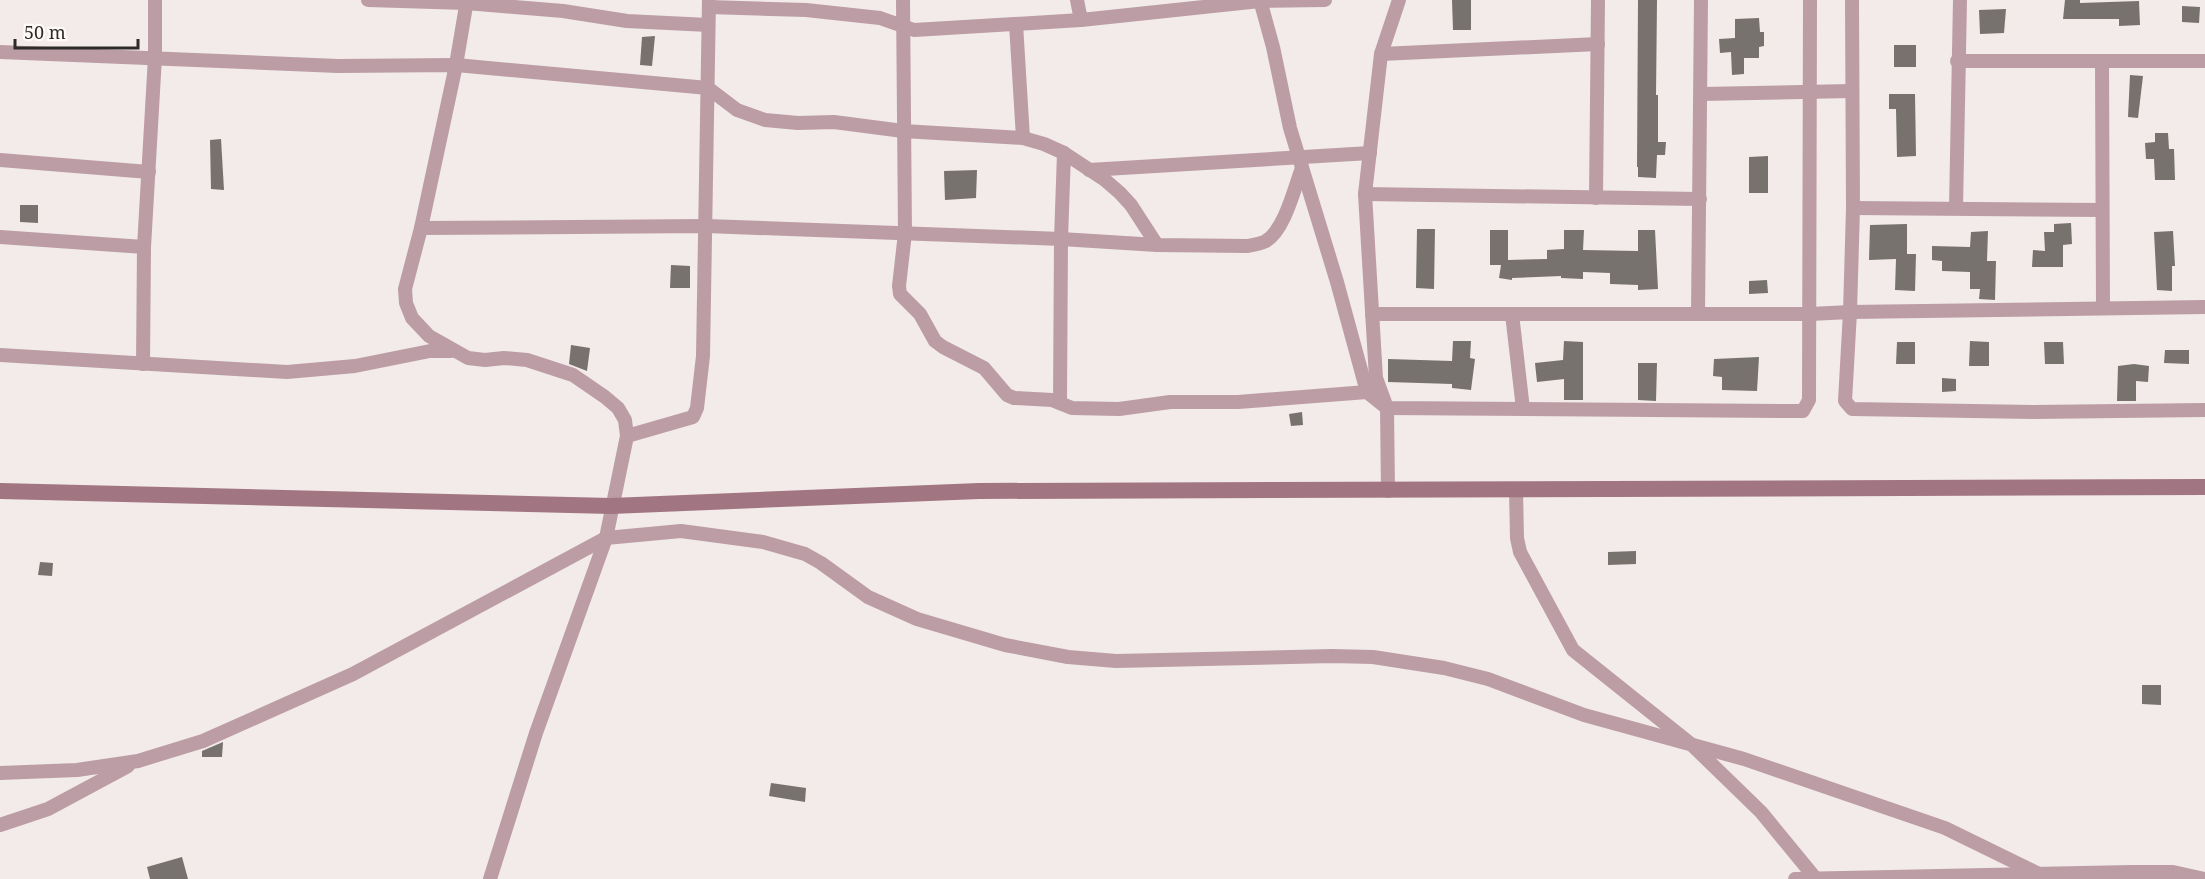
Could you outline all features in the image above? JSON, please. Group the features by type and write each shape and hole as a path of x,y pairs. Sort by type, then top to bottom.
{"main road":[{"path":"0,491 612,506 979,491 2205,487"}],"street":[{"path":"143,364 144,247 155,57 155,0"},
{"path":"368,0 466,2 563,11 627,21 708,25"},
{"path":"903,0 905,233 899,286 900,294 920,314 935,341 984,368 1006,395 1014,398 1052,400 1072,408 1119,409 1170,402 1238,402 1367,392"},
{"path":"1077,0 1080,20"},
{"path":"1260,0 1300,162 1337,282 1367,392 1387,408 1803,411 1809,400 1810,0"},
{"path":"627,436 693,417 697,408 704,356 709,3 880,18 914,30 1080,20 1260,0 1325,0"},
{"path":"1388,491 1387,408 1376,378 1365,194 1381,54 1400,0"},
{"path":"1596,198 1598,0"},
{"path":"1698,314 1701,0"},
{"path":"1852,0 1853,208 1845,401 1852,409 2033,412 2205,410"},
{"path":"1956,208 1957,61 1960,0"},
{"path":"466,2 456,65 421,228 405,289 406,303 412,318 429,336 468,358 527,360 573,375 618,408 626,420 627,436 606,538 536,733 495,877"},
{"path":"1016,24 1023,138"},
{"path":"1381,54 1598,44"},
{"path":"0,52 338,66 456,65 708,88 737,110 765,120 798,123 834,122 903,131 1023,138 1064,153 1120,193 1131,205 1157,245"},
{"path":"1957,61 2205,61"},
{"path":"2102,62 2103,307"},
{"path":"1701,94 1851,91"},
{"path":"1060,403 1064,153"},
{"path":"1089,170 1300,162 1370,153"},
{"path":"0,160 149,172"},
{"path":"421,228 706,226 1061,239 1157,245 1247,246 1268,240 1279,228 1300,162"},
{"path":"1365,194 1700,199"},
{"path":"1853,208 2102,210"},
{"path":"0,237 144,247"},
{"path":"1372,314 1810,314 2103,307 2205,307"},
{"path":"1512,314 1523,409"},
{"path":"0,354 296,372 389,361 430,351 452,351"},
{"path":"1516,490 1517,538 1520,552 1573,650 1692,745 1761,812 1816,878"},
{"path":"0,773 77,770 138,761 203,741 353,674 606,538 681,531 763,542 805,554 868,597 918,619 1005,645 1047,653 1116,661 1372,657 1444,668 1488,679 1584,715 1744,759 1945,828 2041,876"},
{"path":"0,825 48,809 138,761"},
{"path":"1795,879 2173,872 2204,879"}],"building":[{"path":"1452,0 1471,0 1471,30 1453,30"},
{"path":"1638,0 1657,0 1658,142 1666,142 1665,155 1657,155 1656,178 1638,177"},
{"path":"2065,0 2080,0 2080,3 2139,1 2140,25 2119,26 2119,19 2063,19"},
{"path":"2182,6 2200,7 2199,23 2182,22"},
{"path":"2006,9 2004,33 1980,34 1979,10"},
{"path":"1759,18 1760,32 1764,32 1764,46 1759,47 1759,58 1744,58 1744,74 1732,75 1731,52 1720,53 1719,39 1735,38 1735,19"},
{"path":"655,36 652,66 640,65 642,37"},
{"path":"1894,45 1916,45 1916,67 1894,67"},
{"path":"2130,75 2143,76 2138,118 2128,117"},
{"path":"1889,94 1915,94 1916,156 1897,157 1896,109 1889,109"},
{"path":"2155,133 2168,133 2169,149 2174,149 2175,180 2155,180 2154,159 2146,159 2145,143 2155,142"},
{"path":"221,139 224,190 211,189 210,140"},
{"path":"1768,156 1768,193 1749,193 1749,157"},
{"path":"977,170 976,198 945,200 944,171"},
{"path":"20,205 38,205 38,223 20,222"},
{"path":"2071,223 2072,244 2063,245 2063,267 2032,267 2033,250 2045,251 2044,232 2054,232 2054,224"},
{"path":"1907,224 1907,254 1916,254 1915,291 1895,290 1896,259 1869,260 1870,225"},
{"path":"1417,229 1435,229 1434,289 1416,288"},
{"path":"1490,230 1508,230 1508,260 1547,259 1547,250 1564,249 1564,230 1584,230 1583,250 1638,251 1638,230 1655,230 1658,289 1638,290 1638,285 1610,284 1610,273 1583,272 1583,279 1561,278 1561,276 1512,278 1512,280 1499,278 1501,265 1490,265"},
{"path":"1988,231 1987,261 1996,261 1995,300 1979,299 1980,289 1970,289 1970,272 1942,271 1942,261 1932,260 1932,246 1970,247 1971,232"},
{"path":"2173,231 2175,266 2172,266 2172,291 2157,290 2154,232"},
{"path":"671,265 690,266 690,288 670,288"},
{"path":"1767,280 1768,293 1749,294 1749,281"},
{"path":"1453,341 1471,341 1470,358 1475,359 1471,390 1452,388 1452,384 1388,382 1388,359 1452,361"},
{"path":"1564,341 1583,342 1583,400 1564,400 1564,379 1537,382 1535,363 1563,360"},
{"path":"1970,341 1989,342 1989,366 1969,366"},
{"path":"1897,342 1915,342 1915,364 1896,364"},
{"path":"2044,342 2063,342 2064,364 2045,364"},
{"path":"571,345 590,348 587,371 569,364"},
{"path":"2165,350 2189,350 2189,364 2164,363"},
{"path":"1759,357 1757,391 1722,390 1722,377 1713,376 1714,359"},
{"path":"1638,363 1657,363 1656,401 1638,400"},
{"path":"2134,364 2149,366 2148,382 2136,381 2136,401 2117,401 2118,366"},
{"path":"1942,378 1956,379 1956,391 1942,392"},
{"path":"1302,412 1303,425 1291,426 1289,414"},
{"path":"1636,551 1636,564 1608,565 1608,552"},
{"path":"40,562 53,563 52,576 38,575"},
{"path":"2142,685 2161,685 2161,705 2142,704"},
{"path":"223,742 222,757 202,757 202,751"},
{"path":"771,783 806,788 805,802 769,796"},
{"path":"182,857 188,879 150,879 147,867"}]}
